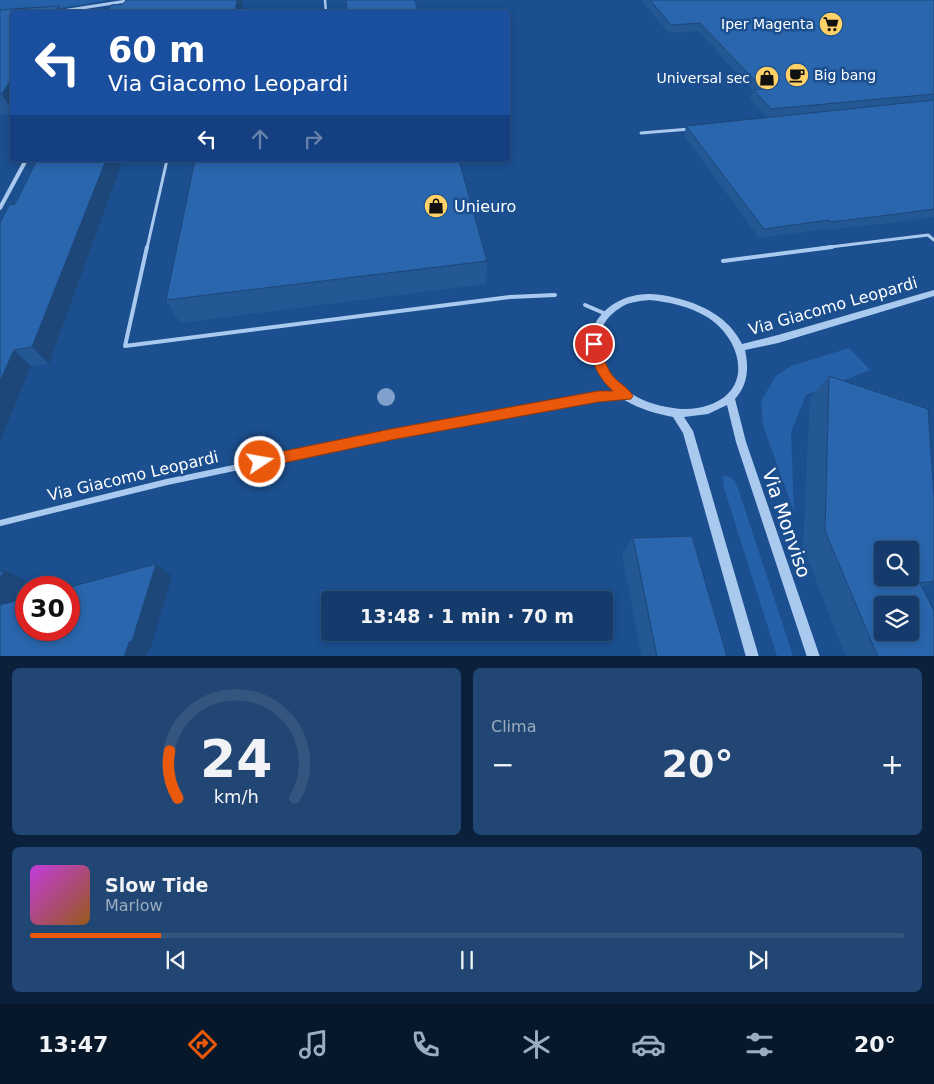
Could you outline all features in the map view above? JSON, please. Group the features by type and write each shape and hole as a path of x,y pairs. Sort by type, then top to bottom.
{"street":[{"path":"69,10 132,0"},
{"path":"106,10 108,4"},
{"path":"0,208 25,162"},
{"name":"Via Giacomo Leopardi","path":"739,348 778,339 934,293"},
{"name":"Via Giacomo Leopardi","path":"641,298 667,298 685,302 718,320 730,333 739,348 744,366 743,375 736,392 730,399 706,411 676,414 650,408 626,396 609,380 598,362 594,344 596,327 606,314 618,305 641,298"},
{"name":"Via Giacomo Leopardi","path":"0,523 167,482 391,434 598,397 626,396"},
{"name":"Via Monviso","path":"730,399 741,442 814,656"},
{"path":"676,414 688,431 753,656"}],"lane":[{"path":"641,133 697,128"},
{"path":"167,162 125,346 510,297 555,295"},
{"path":"723,261 928,235 934,240"},
{"path":"585,305 606,314"}],"shaded area":[{"path":"0,0 108,0 50,10 10,10 10,14 0,21"},
{"path":"849,348 870,370 806,395 791,432 794,512 763,425 761,401 776,376 791,366"},
{"path":"727,476 733,480 739,491 793,656 777,656 724,488 723,477"}],"building":[{"path":"126,0 237,0 235,10 108,10 111,5 123,4"},
{"path":"346,0 415,0 418,10 347,10"},
{"path":"650,0 934,0 934,94 771,109 754,90 763,89 700,23 671,25"},
{"path":"59,6 56,10 10,10 10,81 2,94 0,94 0,10"},
{"path":"934,100 934,209 831,222 829,220 764,229 686,126"},
{"path":"36,162 105,162 32,347 14,350 0,381 0,223 9,205 15,204"},
{"path":"195,162 460,162 487,261 166,300"},
{"path":"829,376 928,409 934,497 934,581 920,583 934,611 934,656 878,656 825,531"},
{"path":"692,536 727,656 657,656 633,538"},
{"path":"156,564 132,641 129,642 124,656 0,656 0,605 15,601 15,641 80,641 80,584"},
{"path":"4,570 0,580 0,571"}],"place":[{"name":"Iper Magenta","path":"831,24"},
{"name":"Big bang","path":"797,75"},
{"name":"Universal sec","path":"767,78"},
{"name":"Unieuro","path":"436,206"}],"route":[{"path":"260,462 391,434 598,397 626,396 609,380 598,362 594,344"}]}
